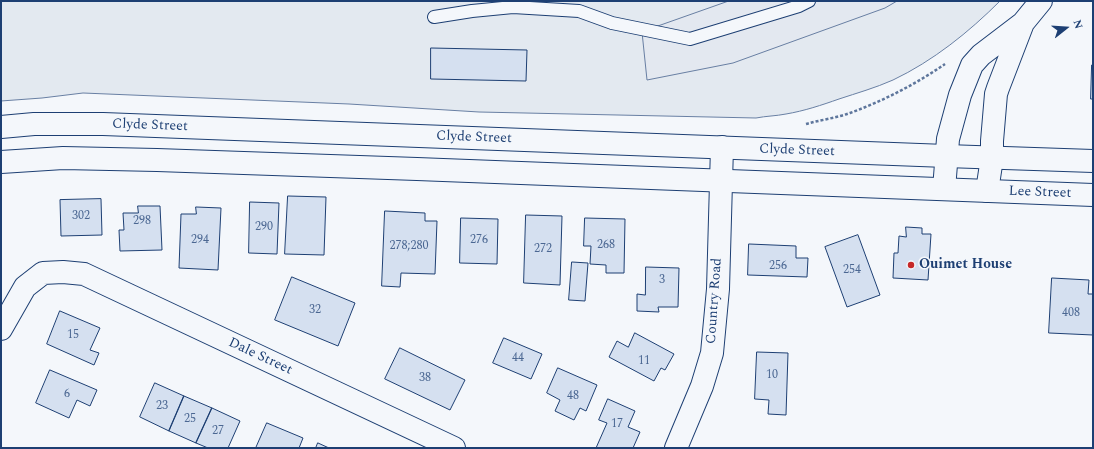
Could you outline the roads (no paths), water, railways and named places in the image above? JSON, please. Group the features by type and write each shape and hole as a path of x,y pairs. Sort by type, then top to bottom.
{"main road":[{"path":"944,190 948,139 960,95 972,65 981,55 1023,23 1041,1"},
{"path":"1,162 62,158 110,158 987,191 992,158 996,94 1023,23"},
{"name":"Clyde Street","path":"1,127 34,124 117,124 992,158"},
{"name":"Country Road","path":"676,448 702,386 712,353 718,289 722,148"},
{"path":"992,158 1093,160"},
{"name":"Lee Street","path":"987,191 1093,195"},
{"name":"Dale Street","path":"1,329 25,287 43,273 63,272 84,274 454,448"}],"lane":[{"path":"434,17 513,7 579,11 612,23 690,39 798,6 809,1"}],"place":[{"name":"Ouimet House","path":"911,265"}]}
